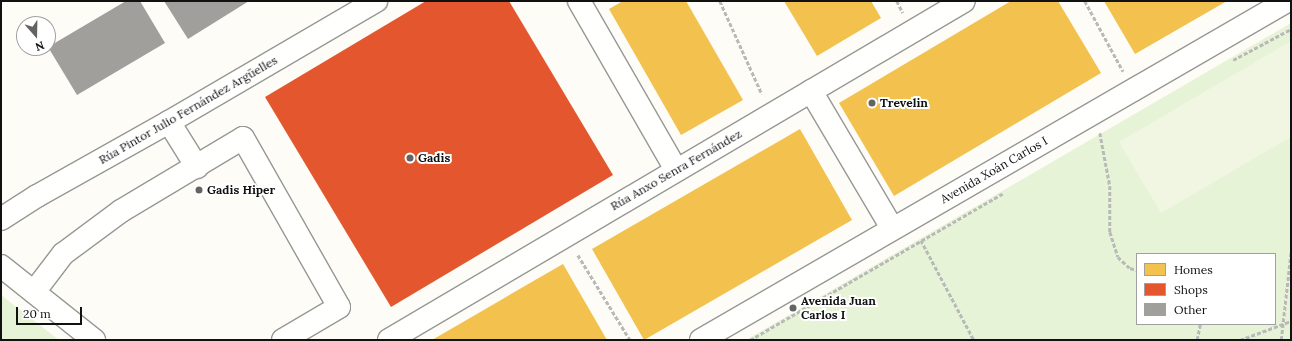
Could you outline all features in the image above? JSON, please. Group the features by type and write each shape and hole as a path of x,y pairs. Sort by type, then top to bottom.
{"street":[{"name":"Rúa Pintor Julio Fernández Argüelles","path":"1,219 37,196 169,122 376,1"},
{"path":"579,1 676,170"},
{"name":"Rúa Anxo Senra Fernández","path":"389,340 964,1"},
{"name":"Avenida Xoán Carlos I","path":"701,340 892,228 1287,1"},
{"path":"811,91 892,228"},
{"path":"169,122 196,168"},
{"path":"34,292 63,254 121,211 196,168 243,138 339,307 283,340"},
{"path":"1,266 94,340"}],"path":[{"path":"720,1 772,114"},
{"path":"1085,1 1133,89"},
{"path":"1230,62 1291,29"},
{"path":"1099,127 1110,186 1110,232 1118,257 1130,268 1136,270"},
{"path":"1094,140 1108,132"},
{"path":"750,340 1008,190"},
{"path":"566,236 630,340"},
{"path":"920,237 974,340"},
{"path":"1281,340 1291,250"},
{"path":"1240,340 1291,321"},
{"path":"1197,340 1200,325"}],"green space":[{"path":"1291,23 1291,340 746,340"},
{"path":"1291,41 1291,137 1161,213 1119,142"},
{"path":"1,295 59,340 1,340"}],"building: Homes":[{"path":"623,1 686,1 743,100 681,135 609,9"},
{"path":"784,1 871,1 881,18 817,56"},
{"path":"1011,1 1058,1 1101,73 894,196 839,103"},
{"path":"1104,1 1227,1 1135,54"},
{"path":"800,129 852,220 644,340 592,249"},
{"path":"563,264 607,340 432,340 530,283"}],"building: Shops":[{"path":"426,1 509,1 613,175 391,307 265,97"}],"building: Other":[{"path":"126,1 140,1 165,43 77,95 53,56 56,56 56,42"},
{"path":"164,1 249,1 188,39"}],"place":[{"name":"Trevelin","path":"872,103"},
{"name":"Gadis","path":"410,158"},
{"name":"Gadis Hiper","path":"199,190"},
{"name":"Avenida Juan Carlos I","path":"793,308"}]}
